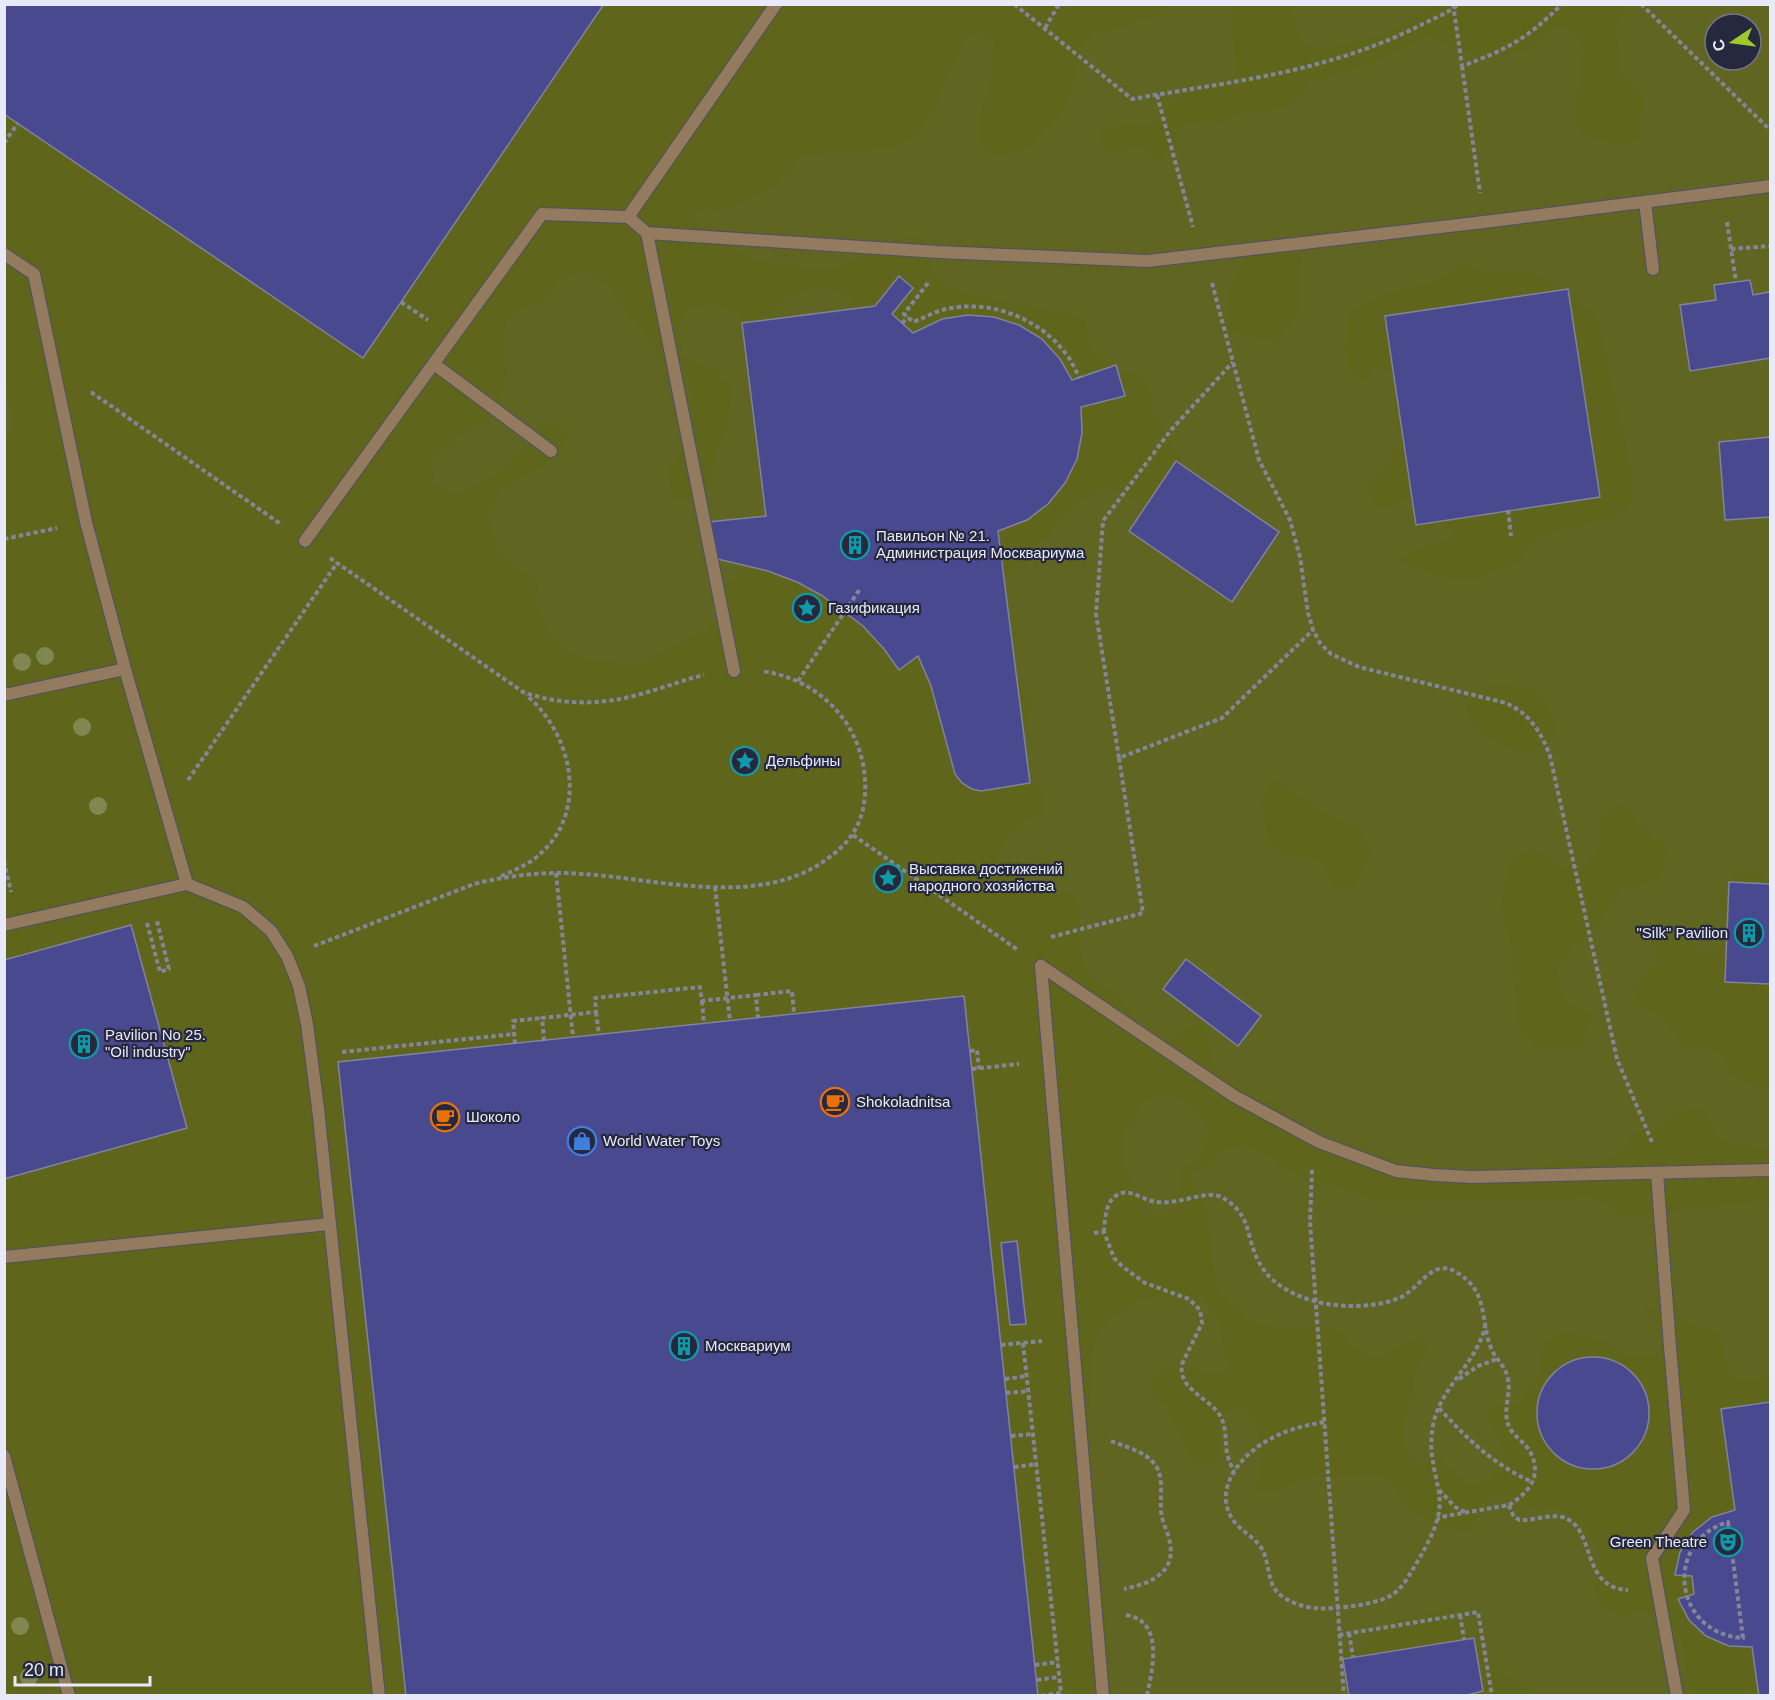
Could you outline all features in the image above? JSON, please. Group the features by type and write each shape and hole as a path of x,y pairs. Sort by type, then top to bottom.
{"lane":[{"path":"628,217 776,4"},
{"path":"305,541 542,214 628,217 647,232 938,252 1148,261 1770,186"},
{"path":"1645,202 1653,269"},
{"path":"647,232 734,671"},
{"path":"4,254 34,274 86,522 125,669 187,884"},
{"path":"434,364 551,451"},
{"path":"4,695 125,669"},
{"path":"4,925 187,884 243,907 271,931 287,957 300,986 311,1055 379,1695"},
{"path":"1041,966 1224,1090 1319,1142 1396,1171 1472,1177 1770,1170"},
{"path":"1041,966 1102,1695"},
{"path":"1658,1173 1684,1510 1652,1558 1677,1695"},
{"path":"4,1257 329,1224"},
{"path":"4,1456 69,1695"}],"path":[{"path":"1014,4 1132,99 1257,80 1308,68 1358,53 1405,33 1459,4"},
{"path":"1045,28 1059,4"},
{"path":"1462,66 1507,48 1526,37 1562,4"},
{"path":"1641,4 1770,130"},
{"path":"1453,7 1484,222"},
{"path":"1157,95 1259,460 1290,520 1300,557 1308,613 1313,630 1320,643 1331,654 1359,667 1506,703 1523,712 1542,736 1550,756 1617,1059 1656,1152 1658,1173"},
{"path":"4,143 18,123"},
{"path":"1736,282 1731,249 1770,246"},
{"path":"918,296 904,314 913,322 939,311 968,307 996,309 1023,318 1047,333 1066,354 1080,378"},
{"path":"902,323 908,317"},
{"path":"853,835 1041,966 1051,937 1143,912 1096,614 1102,521 1171,430 1233,362"},
{"path":"53,366 523,692 545,713 561,741 569,775 569,804 560,830 540,854 515,870 488,881"},
{"path":"1508,510 1511,536"},
{"path":"4,539 86,522"},
{"path":"166,812 337,563"},
{"path":"798,681 860,589"},
{"path":"1119,758 1222,718 1313,630"},
{"path":"287,957 474,884 517,876 556,873 737,888 791,878 826,860 843,847 853,835 860,820 864,805 864,765 851,730 838,711 821,695 798,681 775,673 751,669 694,677 607,702 552,701 523,692"},
{"path":"556,873 573,1037"},
{"path":"715,887 730,1021"},
{"path":"145,918 160,972 169,969 154,912"},
{"path":"599,1035 595,998 700,987 704,1024"},
{"path":"702,1001 792,991 794,1014"},
{"path":"756,995 758,1018"},
{"path":"515,1044 513,1021 596,1012"},
{"path":"542,1018 544,1041"},
{"path":"311,1055 514,1034"},
{"path":"970,1051 977,1050 979,1068"},
{"path":"972,1069 1049,1061"},
{"path":"1319,1142 1311,1173 1310,1202 1344,1695"},
{"path":"1234,1472 1227,1455 1223,1421 1215,1409 1185,1384 1181,1371 1182,1364 1202,1323 1200,1310 1189,1299 1145,1283 1114,1258 1104,1232 1105,1216 1114,1197 1124,1192 1135,1193 1164,1203 1176,1203 1203,1196 1220,1196 1239,1212 1247,1223 1254,1253 1268,1276 1290,1292 1316,1301 1363,1306 1383,1303 1402,1297 1430,1273 1445,1267 1464,1277 1478,1296 1486,1322 1489,1344 1497,1359 1503,1364 1509,1381 1507,1420 1511,1430 1529,1449 1535,1471 1532,1482 1518,1499 1509,1504 1437,1519"},
{"path":"1064,1236 1104,1232"},
{"path":"1324,1422 1297,1428 1259,1445 1234,1472 1227,1486 1226,1500 1229,1512 1236,1525 1254,1539 1262,1549 1270,1578 1277,1591 1301,1605 1315,1608 1337,1607 1381,1600 1395,1593 1404,1583 1437,1519 1439,1490 1431,1445 1436,1416 1446,1394 1478,1344 1486,1322"},
{"path":"1001,1345 1023,1343 1037,1464 1061,1694 1040,1695"},
{"path":"1455,1383 1478,1366 1497,1359"},
{"path":"1005,1379 1027,1376"},
{"path":"1006,1393 1028,1391"},
{"path":"1439,1408 1475,1445 1498,1464 1532,1482"},
{"path":"1011,1436 1033,1434"},
{"path":"1080,1434 1104,1438 1139,1452 1157,1467 1162,1516 1170,1542 1170,1560 1160,1576 1127,1588 1094,1594"},
{"path":"1014,1467 1037,1464"},
{"path":"1439,1490 1455,1508 1465,1512"},
{"path":"1509,1504 1513,1515 1519,1520 1562,1517 1574,1524 1583,1538 1593,1567 1610,1585 1627,1590 1657,1584"},
{"path":"1696,1615 1711,1629 1730,1637 1743,1638 1728,1522 1716,1525"},
{"path":"1735,1580 1743,1579"},
{"path":"1340,1635 1478,1612 1492,1695"},
{"path":"1096,1613 1130,1615 1138,1618 1150,1633 1154,1645 1154,1658 1147,1695"},
{"path":"1460,1615 1464,1639"},
{"path":"1349,1634 1353,1657"},
{"path":"1035,1665 1058,1662"},
{"path":"1037,1680 1059,1677"}],"green space":[{"path":"1164,4 1234,5 1236,75 1227,83 1180,96 1148,126 1126,124 1101,129 1102,144 1112,152 1141,146 1161,162 1179,127 1204,120 1221,124 1236,114 1286,108 1310,83 1367,65 1427,36 1480,56 1518,53 1533,46 1550,28 1564,25 1582,43 1581,72 1575,104 1577,123 1581,131 1602,141 1630,143 1639,139 1644,100 1620,70 1615,25 1627,5 1770,5 1770,897 1766,880 1753,871 1733,875 1721,897 1724,944 1712,955 1698,952 1688,936 1666,938 1659,925 1650,934 1660,964 1646,973 1632,991 1642,1006 1662,1017 1687,1050 1707,1046 1720,1054 1729,1073 1749,1084 1770,1089 1769,1148 1728,1144 1715,1135 1711,1119 1705,1108 1679,1112 1661,1127 1634,1133 1621,1149 1604,1160 1590,1163 1562,1160 1550,1162 1513,1183 1485,1184 1455,1173 1427,1181 1405,1179 1381,1156 1357,1145 1330,1140 1294,1123 1277,1104 1251,1096 1230,1085 1215,1068 1206,1028 1198,1022 1172,1039 1143,1037 1130,1010 1108,989 1087,975 1081,959 1078,929 1080,909 1072,894 1064,889 1013,891 999,850 1017,823 1040,816 1048,799 1029,777 1022,762 1023,736 1032,703 1020,689 1010,652 1000,587 1010,569 1024,554 1051,534 1059,518 1076,502 1106,486 1149,506 1210,509 1209,482 1182,465 1153,414 1150,391 1136,376 1101,362 1089,340 1084,318 945,288 932,269 928,243 912,233 865,256 827,270 755,260 698,230 691,212 711,209 716,213 774,186 802,157 844,151 893,148 915,135 936,108 951,65 967,37 981,33 995,41 990,79 980,124 983,144 1000,158 1031,147 1069,103 1084,43 1096,31 1121,28 1157,15","holes":["1275,249 1301,255 1298,315 1274,342 1243,336 1227,326 1227,297 1244,263","1461,264 1490,272 1537,274 1597,315 1632,473 1631,503 1612,518 1536,537 1518,562 1468,582 1423,571 1398,559 1451,537 1450,507 1423,491 1390,507 1376,510 1365,488 1384,472 1404,435 1392,423 1398,393 1396,374 1376,368 1364,383 1350,372 1345,350 1350,312 1381,295 1437,281","1498,683 1536,691 1554,718 1556,738 1525,754 1478,730 1466,711 1473,692","1271,777 1320,811 1360,828 1371,851 1353,887 1336,890 1326,868 1315,857 1292,857 1271,847 1261,806","1617,802 1667,848 1660,880 1619,890 1602,922 1578,941 1557,970 1563,998 1590,1014 1592,1021 1580,1046 1537,1049 1519,1026 1515,1005 1513,949 1501,909 1510,862 1533,849 1563,867 1580,872 1602,844 1601,821"]},
{"path":"1291,4 1435,5 1391,32 1319,51 1301,41"},
{"name":"Выставка достижений народного хозяйства","path":"5,5 1770,5 1770,1695 5,1695"},
{"path":"584,270 610,288 670,370 690,388 694,411 686,450 668,470 674,499 693,498 713,474 717,450 728,427 731,386 710,368 681,354 680,328 689,307 716,305 737,314 757,330 788,296 819,286 852,297 854,329 772,546 727,585 729,607 704,630 639,665 583,658 552,639 536,602 537,581 520,571 499,552 486,512 503,489 562,453 567,433 555,423 540,429 506,468 460,495 433,483 432,458 468,429 497,416 506,373 502,342 506,319 536,302 564,278"},
{"path":"4,375 14,424 10,436 5,441"},
{"path":"1162,1092 1199,1112 1210,1134 1200,1156 1178,1174 1181,1189 1174,1215 1150,1214 1138,1189 1127,1175 1122,1129 1133,1122 1143,1104"},
{"path":"1242,1144 1267,1155 1282,1169 1381,1202 1596,1197 1624,1216 1770,1202 1770,1378 1732,1380 1718,1333 1641,1305 1661,1324 1665,1342 1658,1352 1647,1358 1624,1355 1608,1344 1583,1334 1558,1333 1543,1344 1539,1374 1520,1403 1488,1407 1485,1418 1505,1454 1488,1481 1469,1485 1448,1466 1440,1455 1423,1463 1412,1462 1405,1447 1404,1427 1408,1404 1418,1398 1414,1391 1413,1378 1427,1348 1420,1336 1376,1359 1355,1350 1342,1334 1326,1326 1302,1329 1250,1321 1222,1295 1214,1276 1208,1212 1193,1187 1190,1175 1206,1168 1220,1152"},
{"path":"1203,1297 1219,1323 1228,1366 1219,1374 1194,1369 1161,1370 1151,1380 1153,1397 1167,1404 1191,1462 1217,1463 1220,1454 1218,1429 1224,1412 1241,1407 1256,1419 1261,1462 1254,1487 1263,1495 1312,1477 1376,1475 1393,1481 1401,1499 1414,1513 1431,1523 1469,1532 1495,1491 1537,1510 1562,1508 1587,1527 1603,1562 1593,1593 1614,1615 1648,1612 1673,1625 1683,1641 1690,1688 1683,1696 1538,1695 1523,1690 1483,1657 1451,1607 1385,1626 1343,1669 1343,1695 1115,1695 1086,1443 1094,1340 1108,1321 1133,1304 1149,1298"}],"building":[{"path":"4,4 604,4 363,358 4,114"},
{"name":"Павильон № 21. Администрация Москвариума","path":"899,276 913,288 892,314 913,333 942,319 968,315 994,317 1019,325 1042,339 1060,359 1072,380 1116,365 1125,396 1081,407 1082,433 1077,459 1065,483 1048,504 1027,520 998,531 1030,783 981,791 962,783 955,774 931,686 918,656 899,670 863,626 821,595 797,582 768,571 713,558 708,522 766,516 742,323 875,306"},
{"path":"1750,280 1753,295 1770,292 1770,358 1690,371 1680,305 1716,300 1714,285"},
{"path":"1568,289 1600,497 1416,525 1385,316"},
{"path":"1770,437 1770,517 1725,520 1719,442"},
{"path":"1176,461 1279,532 1232,602 1129,531"},
{"name":"\"Silk\" Pavilion","path":"1729,882 1770,884 1770,984 1725,982"},
{"name":"Pavilion No 25. \"Oil industry\"","path":"131,925 187,1128 4,1179 4,960"},
{"path":"1186,959 1261,1016 1238,1046 1163,989"},
{"name":"Москвариум","path":"964,996 1038,1696 406,1696 338,1062"},
{"path":"1017,1241 1026,1324 1010,1325 1001,1243"},
{"path":"1593,1357 1614,1362 1632,1374 1644,1392 1649,1413 1644,1434 1632,1452 1614,1464 1593,1469 1572,1464 1554,1452 1542,1434 1537,1413 1542,1392 1554,1374 1572,1362"},
{"name":"Green Theatre","path":"1770,1402 1770,1696 1759,1696 1752,1647 1729,1646 1706,1636 1689,1620 1678,1599 1694,1594 1692,1576 1675,1575 1680,1552 1693,1532 1712,1517 1735,1510 1721,1409"},
{"path":"1474,1638 1483,1691 1464,1696 1349,1696 1343,1659"}],"place":[{"name":"Павильон № 21. Администрация Москвариума","path":"855,545"},
{"name":"Газификация","path":"807,608"},
{"name":"Дельфины","path":"745,761"},
{"name":"Выставка достижений народного хозяйства","path":"888,878"},
{"name":"\"Silk\" Pavilion","path":"1749,933"},
{"name":"Pavilion No 25. \"Oil industry\"","path":"84,1044"},
{"name":"Shokoladnitsa","path":"835,1102"},
{"name":"Шоколо","path":"445,1117"},
{"name":"World Water Toys","path":"582,1141"},
{"name":"Москвариум","path":"684,1346"},
{"name":"Green Theatre","path":"1728,1542"}]}
